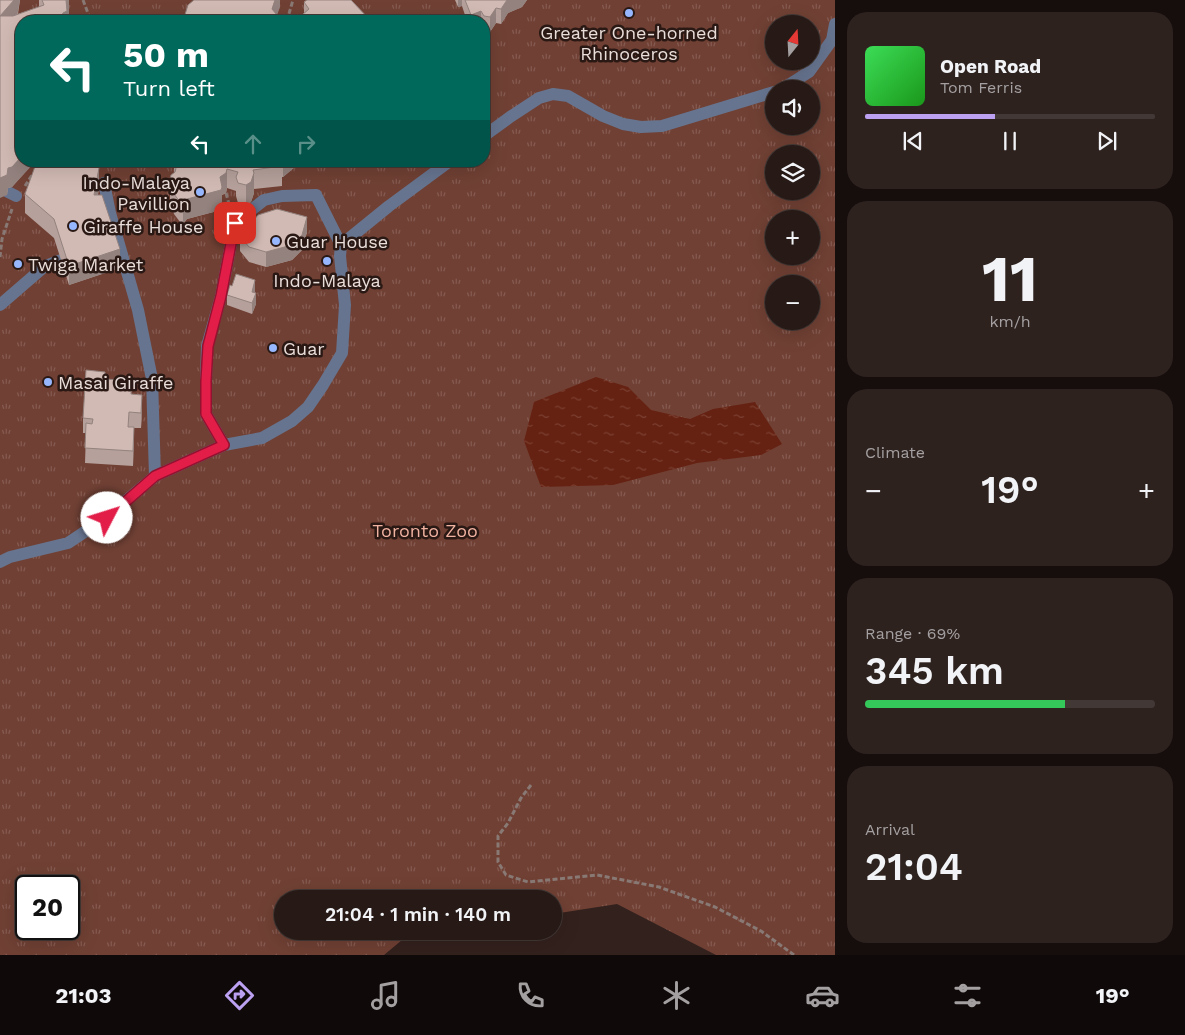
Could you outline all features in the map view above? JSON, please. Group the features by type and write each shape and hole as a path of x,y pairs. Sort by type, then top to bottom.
{"street":[{"path":"796,80 809,72 832,40 835,24"},
{"path":"490,132 539,98 553,94 568,96 603,116 623,124 641,127 662,126 765,95"},
{"path":"341,245 442,167"},
{"path":"104,183 110,213 138,310 152,379 155,476"},
{"path":"0,562 10,557 68,543 107,518 155,476 224,445 262,438 292,421 308,407 323,386 342,353 345,305 340,256 341,245 316,195 282,196 264,200 235,223 221,296 208,346 206,372 206,414 224,445"},
{"path":"0,305 45,266 61,260"}],"path":[{"path":"83,0 89,15"},
{"path":"289,15 293,0"},
{"path":"531,785 521,798 508,824 498,836 498,862 506,875 528,882 597,875 659,887 715,907 761,931 794,955"}],"green space":[{"name":"Toronto Zoo","path":"0,0 835,0 835,955 716,955 617,904 562,913 562,890 274,890 274,940 402,940 384,955 0,955"}],"water":[{"path":"596,377 628,387 651,410 690,419 713,409 755,402 782,444 761,455 697,463 613,485 541,487 524,441 534,402"}],"building":[{"path":"0,0 14,0 0,16"},
{"path":"42,0 66,0 67,11 62,15 16,15 44,5"},
{"path":"194,0 275,0 272,9 277,15 185,15 188,5"},
{"path":"307,0 351,0 365,15 302,15 309,9 304,2"},
{"path":"465,0 507,0 501,9 496,8 490,17 490,15 483,15 481,11 471,15"},
{"path":"15,15 15,164 8,168 7,175 0,178 0,16"},
{"name":"Giraffe House","path":"35,167 98,167 94,195 102,195 120,249 69,266 54,219 25,194"},
{"path":"275,167 253,170 251,182 246,185 238,183 236,177 238,172 227,169 226,173 220,177 221,190 187,199 183,204 174,194 170,179 176,168"},
{"path":"277,209 307,217 302,235 292,245 266,252 249,247 240,236 258,215"},
{"path":"236,274 255,280 252,292 256,293 252,303 227,295"},
{"path":"86,370 105,372 105,379 132,381 131,394 142,395 141,413 129,412 128,427 134,427 133,451 85,448 86,423 92,424 93,419 83,418"}],"place":[{"name":"Greater One-horned Rhinoceros","path":"629,13"},
{"name":"Indo-Malaya Pavillion","path":"200,192"},
{"name":"Giraffe House","path":"73,226"},
{"name":"Guar House","path":"276,241"},
{"name":"Indo-Malaya","path":"327,261"},
{"name":"Twiga Market","path":"18,264"},
{"name":"Guar","path":"273,348"},
{"name":"Masai Giraffe","path":"48,382"}],"route":[{"path":"107,518 155,476 224,445 206,414 206,381 208,346 221,296 235,223"}]}
